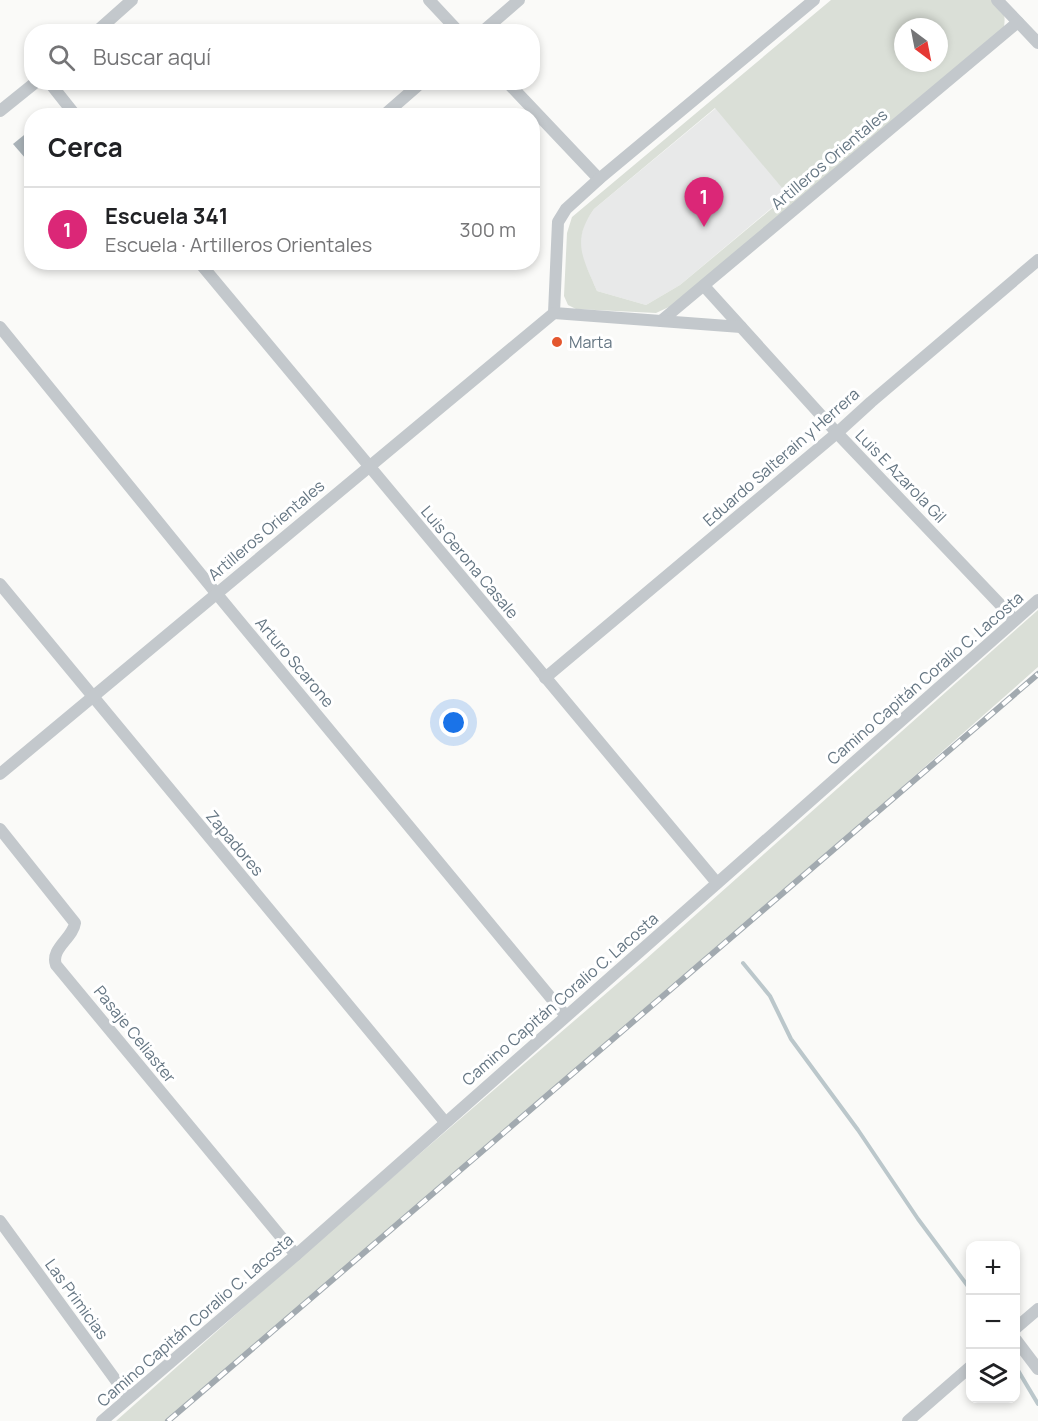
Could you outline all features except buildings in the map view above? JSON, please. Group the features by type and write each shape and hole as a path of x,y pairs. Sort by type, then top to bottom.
{"street":[{"path":"105,24 132,0"},
{"path":"429,0 452,24"},
{"path":"491,24 519,0"},
{"path":"741,327 554,312 558,222 563,212 599,179 814,0"},
{"path":"997,0 1038,43"},
{"name":"Artilleros Orientales","path":"661,321 1018,22"},
{"path":"0,111 26,90"},
{"path":"55,90 70,108"},
{"path":"392,108 413,90"},
{"path":"515,90 532,108"},
{"path":"540,117 599,179"},
{"name":"Eduardo Salterain y Herrera","path":"545,678 837,433 1038,260"},
{"name":"Luis Gerona Casale","path":"209,270 369,466 717,883"},
{"name":"Luis E Azarola Gil","path":"704,285 837,433 1015,620"},
{"name":"Artilleros Orientales","path":"0,774 554,312"},
{"name":"Arturo Scarone","path":"0,327 216,593 566,1016"},
{"name":"Zapadores","path":"0,584 445,1122"},
{"name":"Camino Capitán Coralio C. Lacosta","path":"102,1421 296,1255 1038,600"},
{"name":"Pasaje Celiaster","path":"0,829 75,923 74,930 56,954 54,959 56,964 296,1255"},
{"name":"Las Primicias","path":"0,1221 128,1397"},
{"path":"1020,1325 1038,1309"},
{"path":"1020,1345 1038,1369"},
{"path":"908,1421 966,1370"}],"shaded area":[{"path":"831,0 994,0 1000,6 1005,18 1004,27 671,306 656,313 576,309 568,305 564,296 567,233 572,217","holes":["715,108 788,195 680,285 646,305 597,291 584,259 581,240 587,220 594,209"]},
{"path":"716,108 788,194 680,285 646,305 597,291 580,253 585,222 594,209"},
{"path":"1038,610 1038,667 877,809 165,1421 116,1421 323,1237 646,959"}],"waterway":[{"path":"743,963 770,996 791,1039 966,1284"},
{"path":"1020,1374 1038,1404"}],"railway":[{"path":"168,1421 1038,674"}],"place":[{"name":"Escuela 341","path":"704,227"},
{"name":"Marta","path":"557,342"}]}
